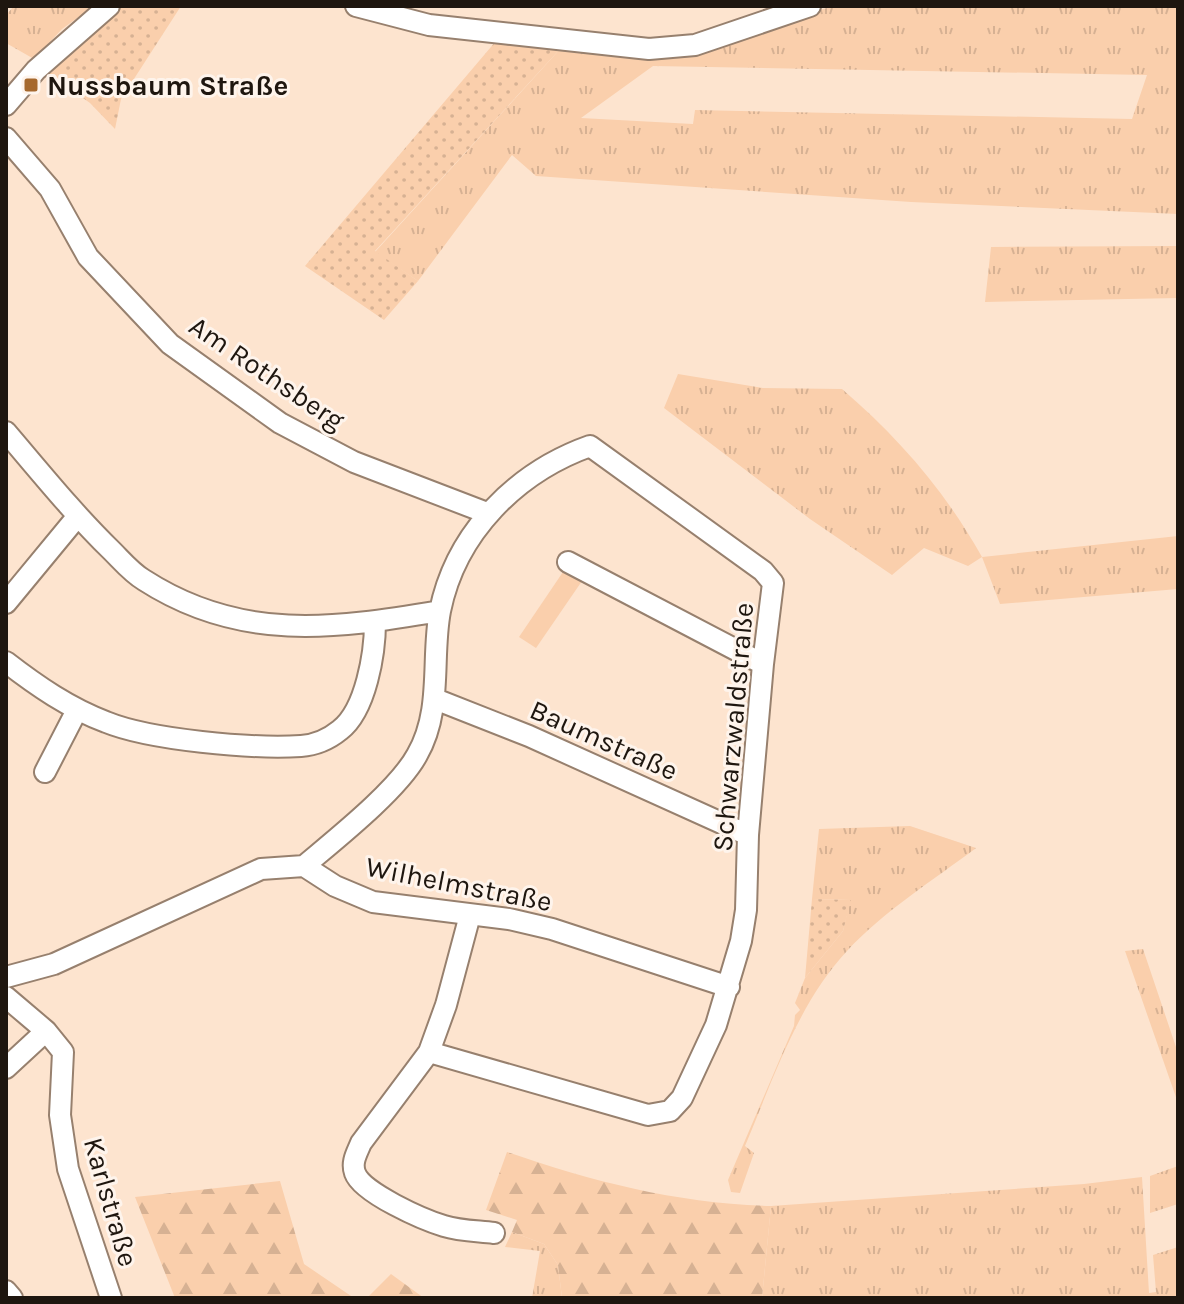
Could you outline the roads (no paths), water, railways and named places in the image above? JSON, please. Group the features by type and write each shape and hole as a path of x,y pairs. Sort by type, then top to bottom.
{"street":[{"path":"6,105 36,70 109,6"},
{"path":"356,6 429,25 649,49 695,45 810,6"},
{"name":"Am Rothsberg","path":"6,138 50,189 88,257 179,351 280,423 341,456 487,513"},
{"path":"6,432 77,517 142,579 208,612 235,622 306,627 375,622 440,611"},
{"name":"Schwarzwaldstraße","path":"429,1052 648,1115 670,1111 694,1074 729,987 746,910 748,835 773,583 763,571 590,446 546,467 506,494 487,513"},
{"path":"6,977 54,964 261,869 304,866 356,822 417,755 435,699 440,611 460,559 487,513"},
{"path":"6,603 77,517"},
{"path":"568,562 763,664"},
{"path":"6,662 77,710 110,724 176,737 303,746 343,728 355,713 369,668 375,622"},
{"name":"Baumstraße","path":"435,699 529,736 748,835"},
{"path":"45,772 77,710"},
{"name":"Wilhelmstraße","path":"304,866 335,886 373,902 552,929 729,987"},
{"path":"470,915 446,1005 429,1052 361,1143 354,1159 354,1172 361,1183 393,1204 445,1226 494,1233"},
{"name":"Karlstraße","path":"6,997 46,1031 63,1052 60,1115 68,1169 111,1298"},
{"path":"6,1068 46,1031"},
{"path":"6,1291 12,1298"}],"place":[{"name":"Nussbaum Straße","path":"31,85"}]}
